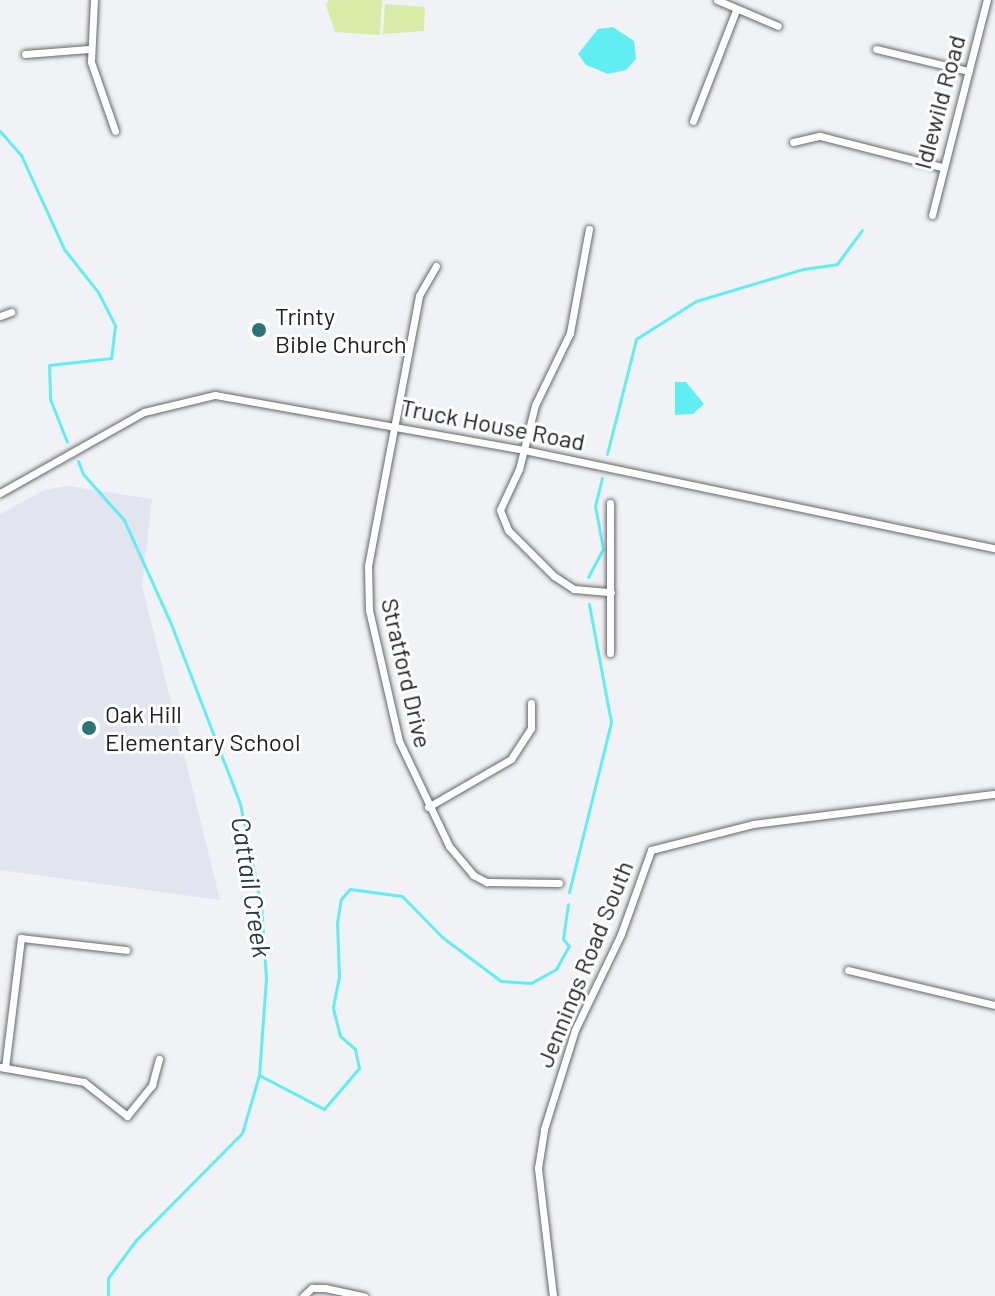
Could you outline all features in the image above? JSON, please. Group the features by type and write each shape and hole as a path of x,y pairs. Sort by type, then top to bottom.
{"street":[{"path":"94,0 89,49 115,131"},
{"path":"717,0 778,26"},
{"name":"Idlewild Road","path":"932,215 987,0"},
{"path":"693,121 736,10"},
{"path":"25,54 89,49"},
{"path":"876,49 968,71"},
{"path":"793,142 820,136 942,167"},
{"path":"589,229 570,333 535,405 524,450 500,502 504,523 564,583 584,591 611,592"},
{"name":"Stratford Drive","path":"436,266 419,296 368,566 368,599 399,741 449,846 473,875 504,886 559,883"},
{"path":"0,316 11,312"},
{"name":"Truck House Road","path":"0,493 144,412 199,396 232,397 524,450 995,548"},
{"path":"610,503 610,653"},
{"path":"428,807 511,759 531,728 531,703"},
{"name":"Jennings Road South","path":"553,1296 538,1168 544,1129 575,1030 621,934 651,850 749,825 995,794"},
{"path":"126,950 21,938 3,1068 84,1082 127,1116 152,1085 159,1059"},
{"path":"848,970 995,1005"},
{"path":"303,1296 312,1288 325,1288 364,1296"}],"shaded area":[{"name":"Oak Hill Elementary School","path":"68,486 152,499 142,585 220,900 0,870 0,514 44,490"}],"green space":[{"path":"329,0 382,0 380,35 335,32 326,5"},
{"path":"385,4 425,7 424,31 383,34"}],"water":[{"path":"613,27 634,41 636,59 626,70 608,74 586,65 578,54 598,29"},
{"path":"675,382 686,382 704,404 693,414 675,415"}],"waterway":[{"name":"Cattail Creek","path":"0,131 21,155 64,249 98,292 115,326 111,358 49,365 50,399 67,442"},
{"path":"607,454 636,339 696,301 803,269 837,264 862,230"},
{"name":"Cattail Creek","path":"78,461 83,474 124,520 171,624 240,804 261,905 266,978 259,1075 242,1133 136,1240 108,1278 108,1296"},
{"path":"588,577 603,549 595,506 602,478"},
{"path":"569,892 611,722 589,604"},
{"path":"259,1075 324,1109 359,1068 355,1049 340,1036 333,1007 339,977 337,923 341,899 350,889 402,896 442,937 501,981 531,983 556,969 569,946 563,939 568,904"}],"place":[{"name":"Trinty Bible Church","path":"259,330"},
{"name":"Oak Hill Elementary School","path":"89,728"}]}
